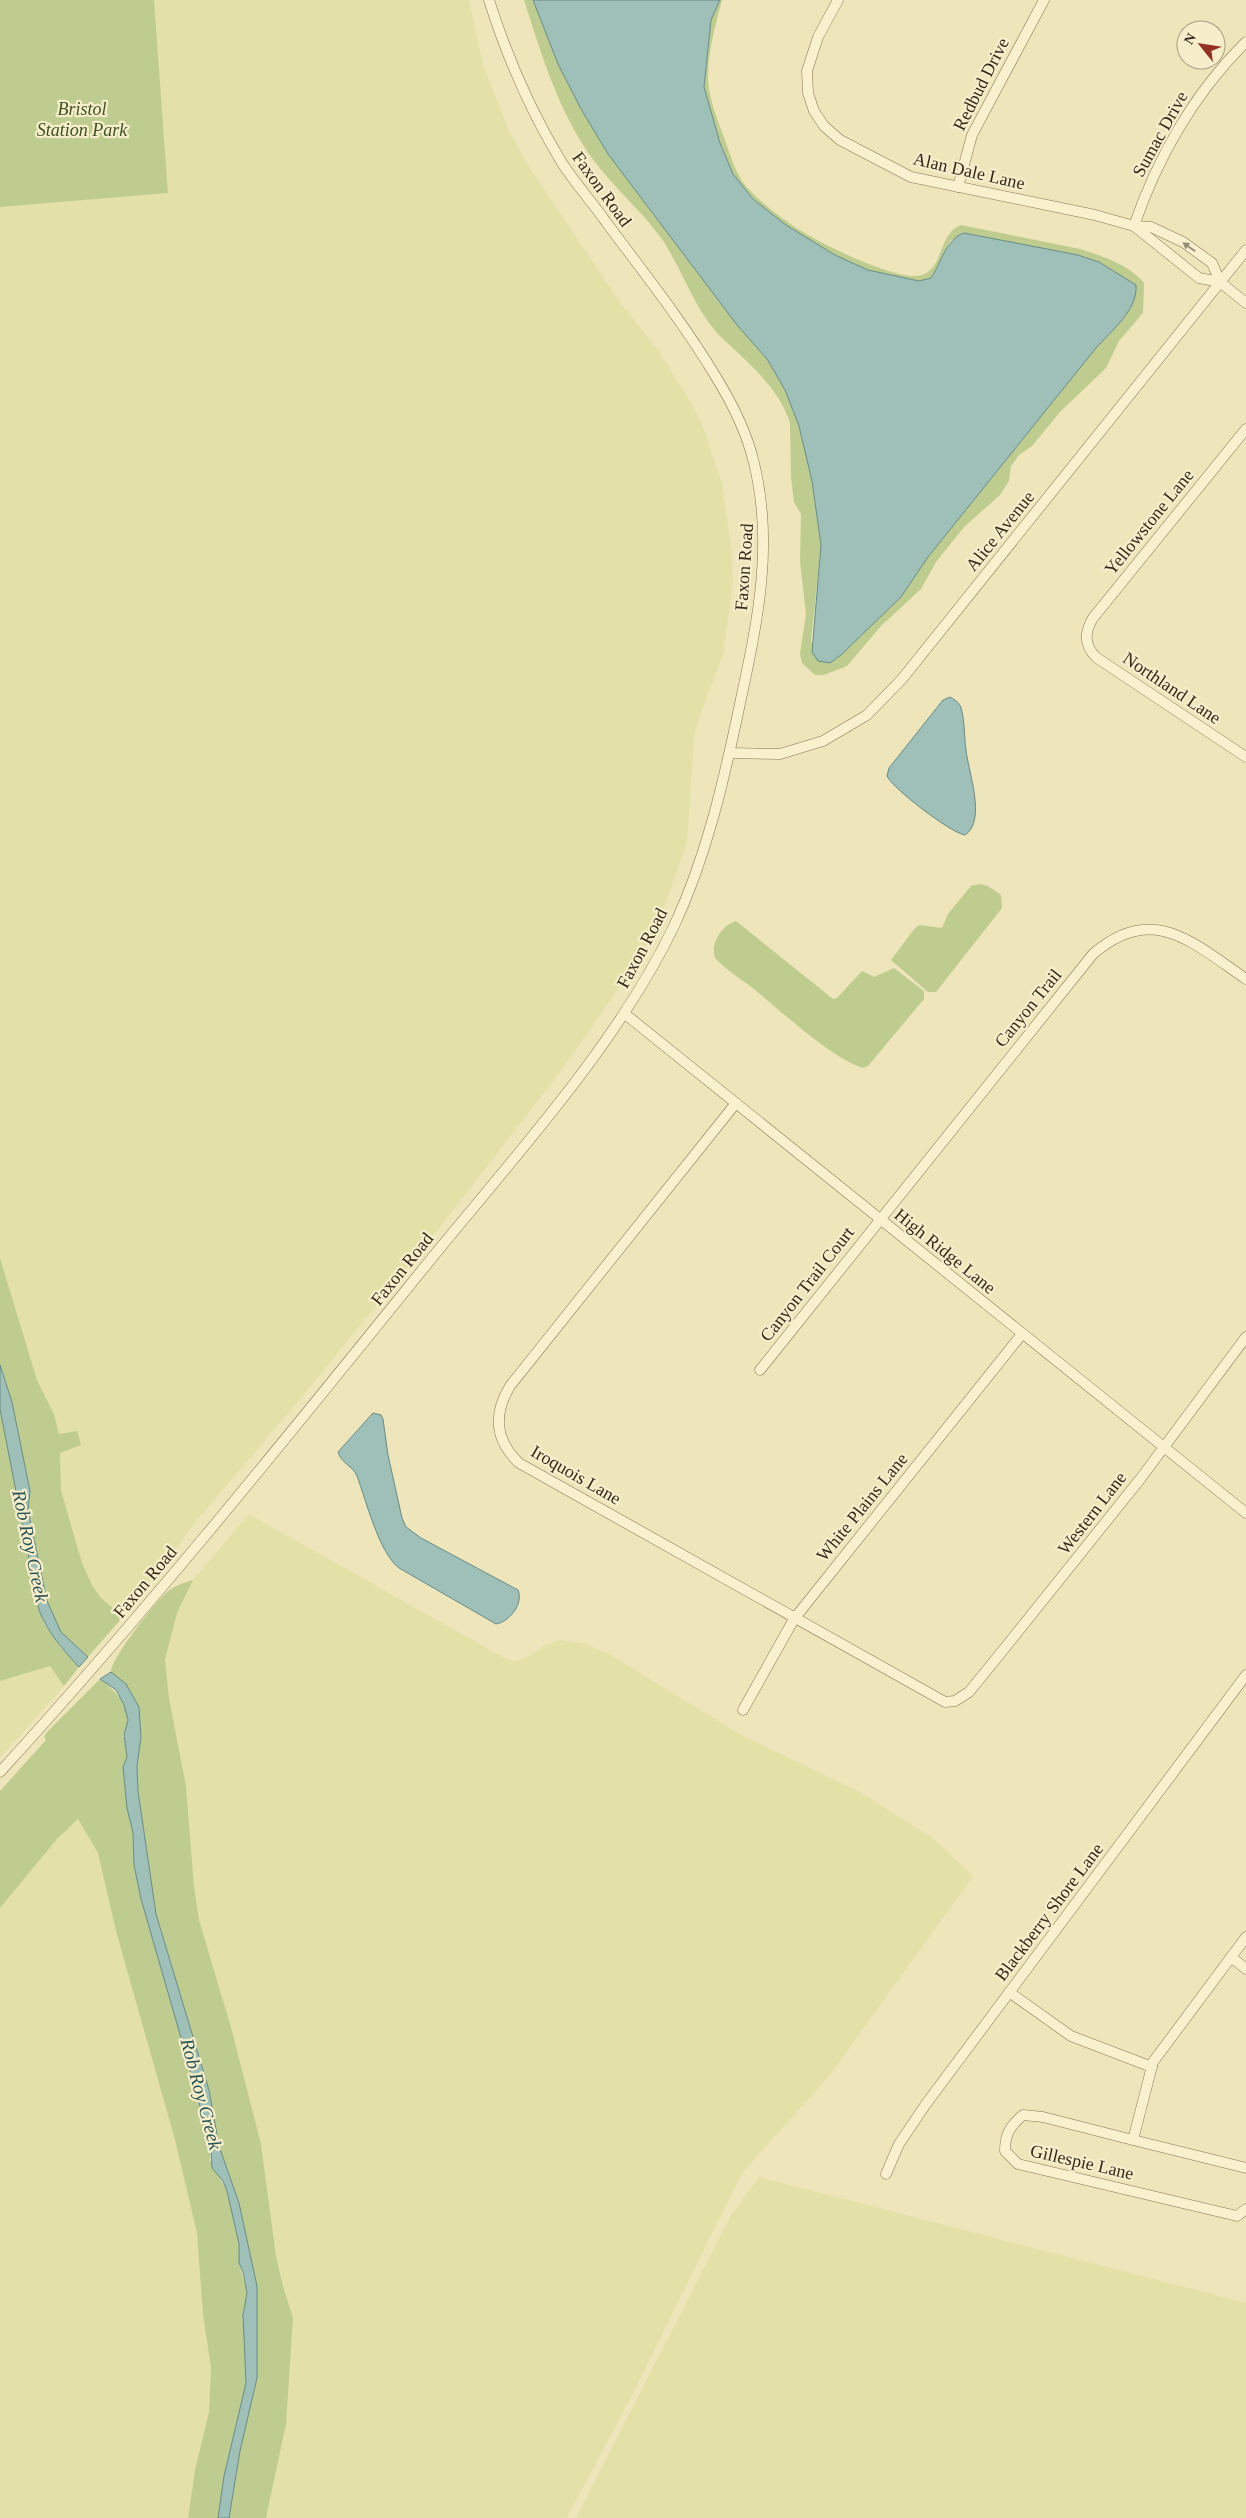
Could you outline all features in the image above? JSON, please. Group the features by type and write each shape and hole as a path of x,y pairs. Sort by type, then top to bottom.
{"street":[{"name":"Faxon Road","path":"0,1772 83,1681 264,1465 560,1100 625,1014 675,923 710,832 730,752 755,634 764,568 764,509 753,456 730,400 693,338 564,166 530,105 501,40 489,0"},
{"name":"Alan Dale Lane","path":"838,0 818,37 807,70 808,93 824,126 840,140 911,177 1095,215 1134,226 1151,227 1183,242 1212,262 1220,282"},
{"name":"Redbud Drive","path":"958,187 972,135 1044,0"},
{"name":"Sumac Drive","path":"1134,226 1151,184 1193,106 1217,72 1246,42"},
{"name":"Alan Dale Lane","path":"1134,226 1199,278 1220,282 1246,303"},
{"name":"Alice Avenue","path":"730,752 780,754 823,741 867,716 902,679 1246,250"},
{"name":"Yellowstone Lane","path":"1086,640 1086,633 1093,618 1246,429"},
{"name":"Northland Lane","path":"1086,640 1088,647 1097,658 1246,758"},
{"name":"Canyon Trail","path":"879,1219 1092,954 1105,943 1122,933 1148,928 1169,932 1188,940 1246,979"},
{"name":"High Ridge Lane","path":"625,1014 1246,1513"},
{"name":"Iroquois Lane","path":"736,1103 510,1386 500,1406 498,1429 505,1447 520,1463 934,1697 945,1702 955,1701"},
{"name":"Canyon Trail Court","path":"760,1370 879,1219"},
{"name":"White Plains Lane","path":"743,1710 794,1619 1022,1334"},
{"name":"Western Lane","path":"955,1701 969,1692 1000,1656 1163,1448 1246,1336"},
{"name":"Blackberry Shore Lane","path":"886,2174 905,2134 1246,1675"},
{"name":"Gillespie Lane","path":"1132,2140 1152,2067 1161,2050 1246,1937"},
{"path":"1231,1957 1246,1969"},
{"path":"1009,1992 1071,2036 1152,2067"},
{"name":"Gillespie Lane","path":"1246,2168 1042,2117 1023,2115 1011,2125 1005,2138 1005,2151 1018,2164 1237,2216 1246,2208"}],"shaded area":[{"path":"154,0 469,0 483,64 508,129 527,164 622,305 658,350 694,408 703,427 722,483 732,553 733,584 723,655 699,717 694,738 687,842 660,920 631,971 560,1072 437,1231 297,1403 197,1520 149,1586 122,1616 101,1598 93,1587 82,1563 61,1490 60,1453 81,1445 59,1434 54,1414 37,1380 0,1258 0,207 168,193"},
{"path":"249,1514 506,1659 514,1661 526,1658 545,1645 559,1640 583,1643 609,1654 741,1735 858,1791 933,1838 973,1876 830,2075 742,2173 634,2391 567,2518 266,2518 286,2424 289,2305 276,2256 261,2144 199,1920 194,1886 186,1786 169,1698 165,1660 177,1613 193,1580"},
{"path":"50,1666 64,1686 0,1758 0,1681"},
{"path":"78,1819 98,1853 116,1931 175,2140 197,2233 203,2315 211,2368 209,2412 195,2470 188,2518 0,2518 0,1908 57,1839"},
{"path":"759,2177 1246,2303 1246,2518 576,2518 730,2217"}],"green space":[{"name":"Bristol Station Park","path":"0,0 154,0 168,193 0,207"},
{"path":"524,0 533,0 558,64 581,109 608,154 737,325 767,359 785,390 799,426 812,481 821,545 811,642 841,655 901,597 928,557 1096,348 1125,316 1136,285 1099,262 1078,255 964,233 950,241 931,278 919,281 868,270 835,255 786,225 753,199 733,174 720,143 704,87 711,20 720,0 722,0 711,44 708,67 709,89 714,110 739,176 745,185 776,214 824,244 876,267 908,276 925,274 932,268 948,236 953,229 961,225 1080,249 1123,266 1144,283 1143,313 1119,341 1106,368 1060,412 1032,446 1019,455 1011,466 1009,481 1000,495 964,527 936,562 921,589 881,626 847,666 824,675 815,675 802,663 800,654 806,614 800,561 801,514 794,502 791,477 790,423 785,410 761,375 711,326 696,303 664,242 648,221 603,172 582,144 561,104"},
{"path":"980,884 988,886 1001,895 1002,908 936,992 928,992 891,960 919,925 942,928 948,914 971,886"},
{"path":"736,921 833,999 837,998 862,971 874,977 894,968 924,991 924,999 868,1066 863,1068 850,1063 836,1055 792,1021 715,958 714,947 718,936 726,926"},
{"path":"0,1258 37,1380 54,1414 59,1434 77,1431 81,1445 60,1453 61,1490 82,1563 93,1587 101,1598 122,1616 134,1604 88,1657 61,1632 47,1601 28,1510 30,1491 12,1402 0,1365"},
{"path":"0,1409 44,1623 60,1647 79,1667 64,1686 50,1666 0,1681"},
{"path":"193,1580 177,1613 165,1660 169,1698 186,1786 194,1886 199,1920 232,2031 261,2144 276,2256 293,2318 286,2424 266,2518 229,2518 240,2451 257,2378 257,2286 239,2203 219,2146 209,2090 156,1914 138,1791 137,1766 141,1737 111,1672 113,1664 136,1628 156,1604 171,1589"},
{"path":"100,1679 119,1697 126,1712 126,1728 122,1737 125,1737 127,1757 123,1767 133,1833 134,1865 141,1899 174,2007 200,2106 201,2120 204,2123 211,2149 210,2160 227,2191 239,2244 239,2263 247,2293 243,2315 246,2383 224,2476 218,2518 188,2518 195,2470 209,2412 211,2368 203,2315 197,2233 175,2140 116,1931 98,1853 78,1819 57,1839 0,1908 0,1791 46,1740 44,1737 47,1732"}],"water":[{"path":"533,0 720,0 711,20 704,87 720,143 733,174 753,199 786,225 835,255 868,270 919,281 931,278 948,246 953,240 964,233 1078,255 1099,262 1136,285 1133,303 1122,320 1096,348 928,557 901,597 841,655 830,663 818,661 812,652 821,545 812,481 799,426 785,390 767,359 737,325 608,154 581,109 558,64"},
{"path":"950,697 960,705 962,713 976,807 975,819 965,835 948,827 923,810 887,776 889,768 943,700"},
{"name":"Rob Roy Creek","path":"0,1365 12,1402 30,1491 28,1510 47,1601 61,1632 88,1657 79,1667 51,1634 39,1610 0,1409"},
{"path":"373,1413 381,1415 383,1419 388,1455 402,1518 406,1527 421,1538 518,1590 519,1601 517,1606 506,1620 496,1624 399,1568 385,1551 357,1476 338,1452"},
{"name":"Rob Roy Creek","path":"111,1672 126,1684 139,1707 141,1737 137,1766 138,1791 156,1914 209,2090 219,2146 239,2203 257,2286 257,2378 240,2451 229,2518 218,2518 224,2476 246,2383 243,2315 247,2293 243,2272 239,2263 239,2244 227,2191 223,2181 212,2168 211,2149 204,2123 201,2120 200,2106 141,1899 134,1865 133,1833 127,1808 123,1767 127,1757 124,1735 128,1720 124,1705 116,1690 100,1679"}]}
